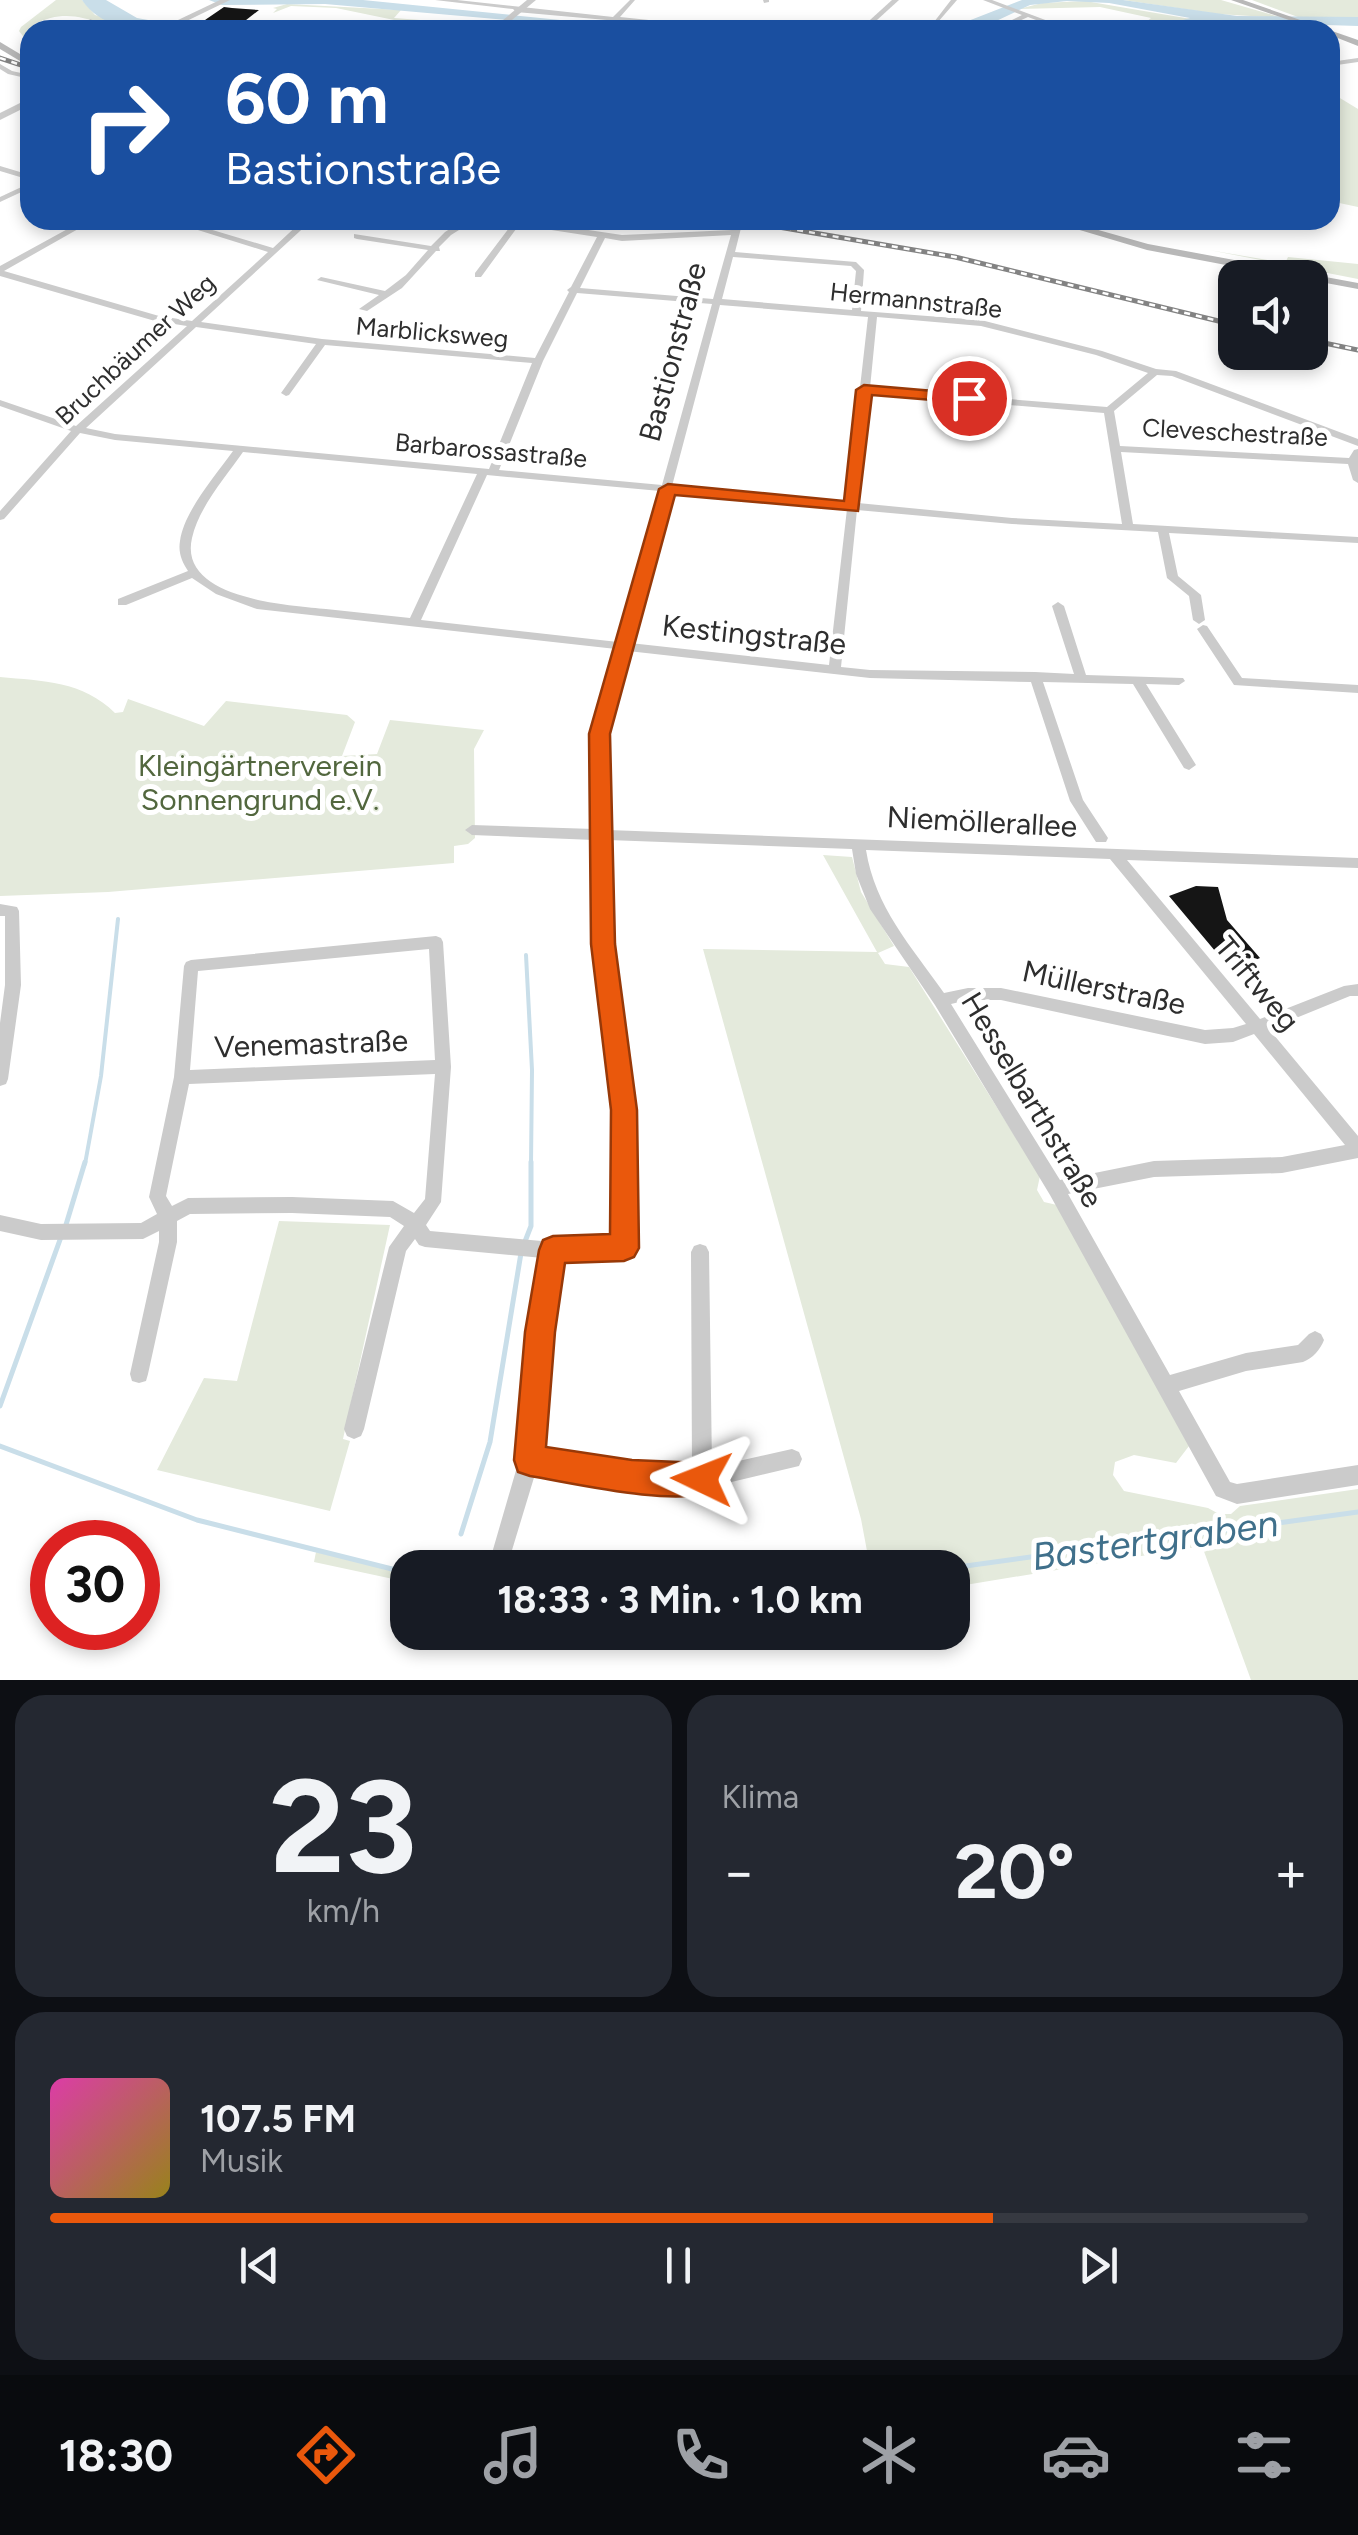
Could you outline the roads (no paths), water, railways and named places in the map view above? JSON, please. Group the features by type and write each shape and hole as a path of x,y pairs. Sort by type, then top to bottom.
{"main road":[{"path":"1234,0 1296,20"},
{"path":"1085,230 1147,248 1358,286"}],"street":[{"path":"180,20 226,0"},
{"path":"438,0 626,20"},
{"path":"507,20 532,0"},
{"path":"624,0 632,1"},
{"path":"873,20 896,0"},
{"path":"937,20 954,0"},
{"path":"986,0 1040,20"},
{"path":"614,19 632,1"},
{"path":"1013,20 1024,14"},
{"path":"0,271 72,230"},
{"path":"204,230 274,251"},
{"name":"Bruchbäumer Weg","path":"0,517 30,490 45,464 78,430 297,230"},
{"path":"364,309 437,249 451,230"},
{"path":"478,275 511,230"},
{"path":"568,230 640,238 736,232"},
{"name":"Bastionstraße","path":"553,1250 624,1248 624,1110 603,944 599,734 736,232"},
{"path":"357,236 437,249"},
{"path":"414,622 571,290 602,236"},
{"path":"730,254 852,264 860,270 856,312"},
{"name":"Marblicksweg","path":"0,271 158,319 322,342 538,361"},
{"path":"321,280 386,294"},
{"name":"Hermannstraße","path":"571,290 982,322 1156,372 1173,373 1358,443"},
{"path":"836,668 874,314"},
{"name":"Marblicksweg","path":"286,393 322,342"},
{"path":"1128,528 1109,410 1156,372"},
{"name":"Cleveschestraße","path":"864,390 1109,410"},
{"name":"Barbarossastraße","path":"0,403 78,430 240,449 852,507 1358,540"},
{"path":"122,602 191,574 184,548 186,532 240,449"},
{"name":"Cleveschestraße","path":"1116,449 1355,456"},
{"path":"1355,456 1358,480"},
{"path":"1163,530 1173,578 1195,595 1201,625 1238,682 1358,689"},
{"name":"Kestingstraße","path":"191,574 211,589 257,605 870,674 1179,681"},
{"path":"1058,606 1081,677"},
{"path":"1035,676 1076,801 1101,838"},
{"path":"1136,679 1189,764"},
{"name":"Niemöllerallee","path":"472,830 1358,863"},
{"name":"Hesselbarthstraße","path":"858,844 863,874 876,904 1056,1188 1223,1488 1237,1494 1358,1475"},
{"name":"Triftweg","path":"1115,855 1358,1149"},
{"path":"0,1079 12,985 6,911"},
{"path":"140,1374 168,1242 168,1216 156,1197 182,1077 191,966 436,942 443,1066 432,1202 413,1222 398,1247 354,1429"},
{"name":"Müllerstraße","path":"940,1000 968,994 1001,994 1204,1037 1232,1035 1349,990 1358,990"},
{"name":"Venemastraße","path":"182,1077 443,1066"},
{"path":"1056,1188 1154,1169 1282,1165 1358,1149"},
{"path":"0,1223 59,1232 142,1231 188,1206 292,1204 393,1209 413,1222 425,1239 553,1250 540,1332 530,1460 503,1550"},
{"path":"700,1252 702,1479"},
{"path":"1164,1386 1246,1362 1303,1353 1315,1340"},
{"path":"530,1460 632,1476 702,1479 792,1459"}],"water":[{"path":"82,0 106,0 148,20 105,20"},
{"path":"209,0 363,0 561,20 506,20 325,4 222,5"},
{"path":"1022,0 1123,0 1237,16 1358,17 1358,26 1340,25 1340,20 1183,20 1190,18 1109,3 1067,1 1030,5 998,20 971,20"}],"waterway":[{"path":"85,1164 101,1076 118,919"},
{"path":"526,955 532,1070 531,1164"},
{"path":"65,1228 85,1162"},
{"path":"524,1244 531,1226 531,1164"},
{"path":"0,1406 61,1237"},
{"path":"461,1534 490,1442 521,1253"},
{"name":"Bastertgraben","path":"0,1446 197,1520 390,1568"},
{"name":"Bastertgraben","path":"970,1565 1358,1512"}],"railway":[{"path":"0,58 20,65"},
{"path":"797,230 955,257 1218,321"},
{"path":"1328,344 1358,350"}],"park label":[{"name":"Kleingärtnerverein Sonnengrund e.V.","path":"260,783"}]}
